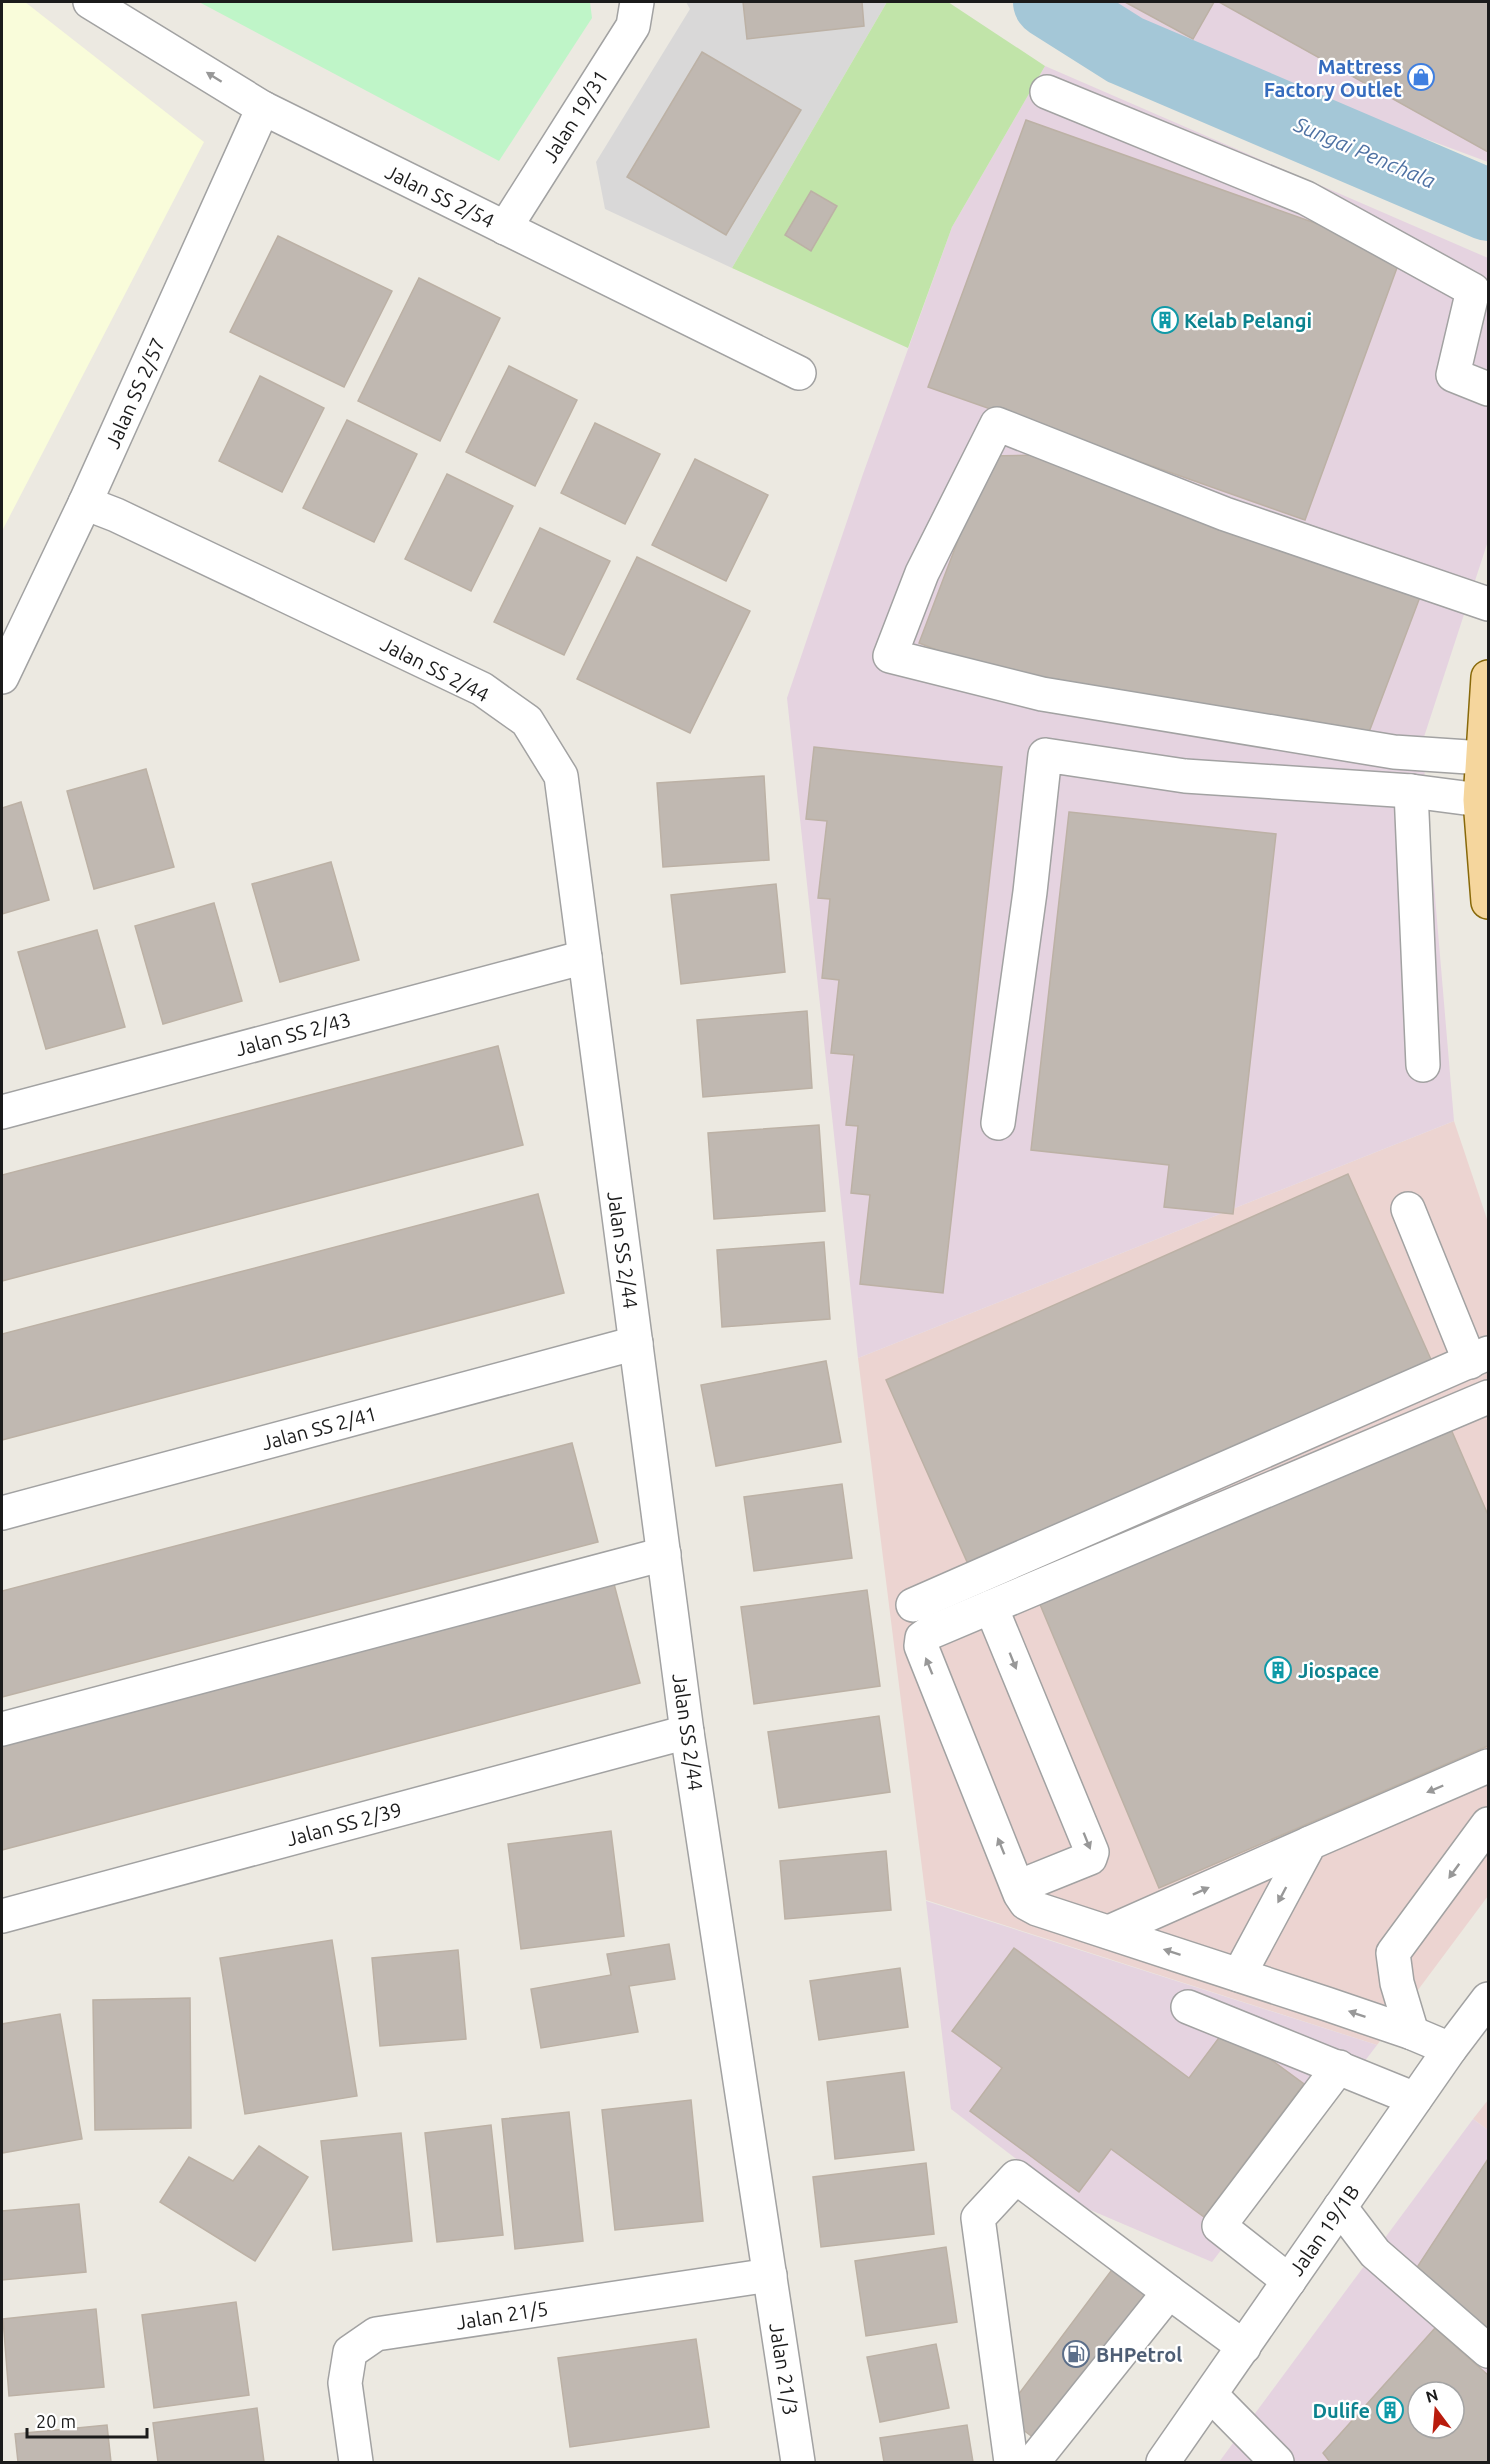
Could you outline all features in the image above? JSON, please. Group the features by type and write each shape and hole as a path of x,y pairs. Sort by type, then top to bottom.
{"main road":[{"path":"1488,677 1480,800 1488,902"}],"street":[{"name":"Jalan SS 2/54","path":"90,2 263,108 799,373"},
{"name":"Jalan 19/31","path":"505,228 633,26 637,2"},
{"path":"1047,92 1306,198 1473,290 1453,375 1488,389"},
{"name":"Jalan SS 2/57","path":"2,677 85,503 263,108"},
{"path":"1483,758 1394,752 1042,694 890,656 922,573 997,424 1225,514 1488,604"},
{"name":"Jalan SS 2/44","path":"85,503 116,515 482,689 527,721 561,776 687,1732 770,2275"},
{"path":"998,1123 1030,892 1045,755 1185,776 1411,791 1480,800"},
{"path":"1411,791 1423,1065"},
{"name":"Jalan SS 2/43","path":"2,1112 585,957"},
{"path":"913,1605 1479,1358 1408,1209"},
{"name":"Jalan SS 2/41","path":"2,1513 636,1343"},
{"path":"1449,2049 1412,2033 1037,1910 1026,1903 921,1646 922,1638 929,1633 1488,1397"},
{"path":"2,1729 664,1554"},
{"path":"991,1607 1092,1852 1090,1858 1018,1887"},
{"name":"Jalan SS 2/39","path":"2,1916 687,1732"},
{"path":"1109,1932 1488,1767"},
{"path":"1412,2033 1397,1983 1394,1953 1398,1944 1488,1824"},
{"path":"1239,1975 1310,1843"},
{"name":"Jalan 19/1B","path":"1164,2463 1414,2099 1449,2049 1488,2000"},
{"path":"1188,2007 1414,2099"},
{"path":"1289,2281 1219,2226 1339,2067"},
{"path":"1011,2463 978,2218 1016,2177 1244,2347"},
{"path":"1340,2207 1375,2253 1488,2351"},
{"name":"Jalan 21/5","path":"356,2463 345,2383 350,2352 376,2334 770,2275"},
{"name":"Jalan 21/3","path":"770,2275 798,2463"},
{"path":"1033,2463 1169,2292"},
{"path":"1211,2395 1277,2463"}],"shaded area":[{"path":"2,2 25,2 204,142 2,531"},
{"path":"686,2 887,2 732,268 605,209 596,162 690,9"},
{"name":"Mattress Factory Outlet","path":"1110,2 1488,2 1488,162 1187,50"},
{"path":"1045,66 1488,258 1488,541 1422,743 1454,1121 858,1358 787,698 863,474 952,227"},
{"path":"1454,1121 1488,1222 1488,1896 1377,2045 926,1900 858,1358"},
{"path":"926,1901 1377,2045 1212,2262 1074,2203 951,2109"},
{"path":"1488,2100 1488,2130 1473,2119"},
{"path":"1473,2119 1488,2130 1488,2462 1219,2462"}],"green space":[{"path":"199,2 590,2 592,18 499,161"},
{"path":"887,2 948,2 1045,66 952,227 908,348 732,268"}],"building":[{"path":"743,2 862,2 864,26 747,39"},
{"path":"1125,2 1214,2 1193,39"},
{"name":"Mattress Factory Outlet","path":"1219,2 1488,2 1488,152"},
{"path":"702,52 801,110 726,235 627,177"},
{"name":"Kelab Pelangi","path":"1026,120 1402,254 1305,520 928,387"},
{"path":"811,191 837,206 811,251 785,235"},
{"path":"278,236 392,291 344,387 230,332"},
{"path":"419,278 500,318 440,441 358,401"},
{"path":"509,366 577,400 535,486 466,452"},
{"path":"260,376 324,408 282,492 219,461"},
{"path":"347,420 417,454 374,542 303,508"},
{"path":"595,423 660,454 625,524 561,493"},
{"path":"1046,455 1420,597 1366,740 1306,719 1276,719 1004,676 919,643 990,456"},
{"path":"695,459 768,495 726,581 652,545"},
{"path":"447,474 513,506 471,591 405,559"},
{"path":"540,528 610,561 564,655 494,622"},
{"path":"637,557 750,611 690,733 577,679"},
{"path":"814,747 1002,767 943,1293 860,1284 870,1195 851,1193 858,1126 846,1125 854,1055 831,1053 839,980 822,978 830,899 818,898 827,821 806,819"},
{"path":"146,769 174,867 94,889 67,791"},
{"path":"764,776 769,860 663,867 657,783"},
{"path":"21,802 49,900 2,914 2,808"},
{"path":"1069,812 1276,834 1233,1214 1164,1207 1169,1165 1031,1150"},
{"path":"331,862 359,960 280,982 252,884"},
{"path":"776,884 785,972 681,984 671,895"},
{"path":"214,903 242,1001 163,1024 135,926"},
{"path":"97,930 125,1027 46,1049 18,952"},
{"path":"807,1011 812,1088 703,1097 697,1020"},
{"path":"498,1046 523,1145 2,1281 2,1175"},
{"path":"819,1125 825,1211 714,1219 708,1133"},
{"path":"1348,1174 1434,1366 972,1573 886,1380"},
{"path":"538,1194 564,1293 2,1440 2,1334"},
{"path":"824,1242 830,1319 722,1327 717,1250"},
{"path":"826,1361 841,1442 716,1466 701,1385"},
{"name":"Jiospace","path":"1447,1420 1488,1515 1488,1746 1159,1888 1036,1595"},
{"path":"572,1443 598,1542 2,1697 2,1591"},
{"path":"842,1484 852,1558 754,1571 744,1497"},
{"path":"614,1584 640,1683 2,1850 2,1744"},
{"path":"867,1590 880,1686 754,1704 741,1607"},
{"path":"879,1716 890,1792 779,1808 768,1732"},
{"path":"611,1831 624,1936 521,1949 508,1844"},
{"path":"886,1851 891,1910 785,1919 780,1861"},
{"path":"332,1940 357,2096 245,2114 220,1958"},
{"path":"669,1944 675,1979 629,1986 638,2032 541,2048 531,1989 611,1975 607,1954"},
{"path":"1014,1948 1189,2078 1227,2027 1304,2084 1204,2217 1111,2149 1079,2192 970,2111 1002,2068 952,2031"},
{"path":"458,1950 466,2039 380,2046 372,1958"},
{"path":"900,1968 908,2027 819,2040 810,1981"},
{"path":"190,1998 191,2128 95,2130 93,2000"},
{"path":"60,2014 82,2139 2,2153 2,2024"},
{"path":"904,2072 914,2150 835,2159 827,2082"},
{"path":"691,2100 703,2221 615,2230 602,2110"},
{"path":"569,2112 583,2241 515,2249 502,2119"},
{"path":"491,2125 503,2235 437,2242 425,2133"},
{"path":"401,2133 412,2241 333,2250 321,2141"},
{"path":"259,2146 308,2177 255,2261 160,2202 189,2157 233,2181"},
{"path":"1488,2159 1488,2341 1412,2275"},
{"path":"926,2163 934,2234 821,2247 813,2177"},
{"path":"79,2204 86,2272 2,2280 2,2211"},
{"path":"946,2247 957,2322 866,2336 855,2261"},
{"name":"BHPetrol","path":"1114,2267 1150,2294 1038,2441 1003,2415"},
{"path":"236,2302 249,2395 154,2408 142,2315"},
{"path":"96,2309 104,2387 9,2396 3,2319"},
{"name":"Dulife","path":"1435,2328 1488,2375 1488,2462 1330,2462 1323,2453"},
{"path":"696,2339 709,2427 570,2447 558,2358"},
{"path":"936,2344 949,2408 880,2422 867,2357"},
{"path":"257,2408 264,2462 158,2462 153,2423"},
{"path":"107,2425 111,2462 18,2462 15,2434"},
{"path":"967,2425 973,2462 884,2462 880,2438"}],"waterway":[{"name":"Sungai Penchala","path":"1049,2 1125,50 1488,205"}],"place":[{"name":"Mattress Factory Outlet","path":"1421,77"},
{"name":"Kelab Pelangi","path":"1165,320"},
{"name":"Jiospace","path":"1278,1670"},
{"name":"BHPetrol","path":"1076,2354"},
{"name":"Dulife","path":"1390,2410"}]}
